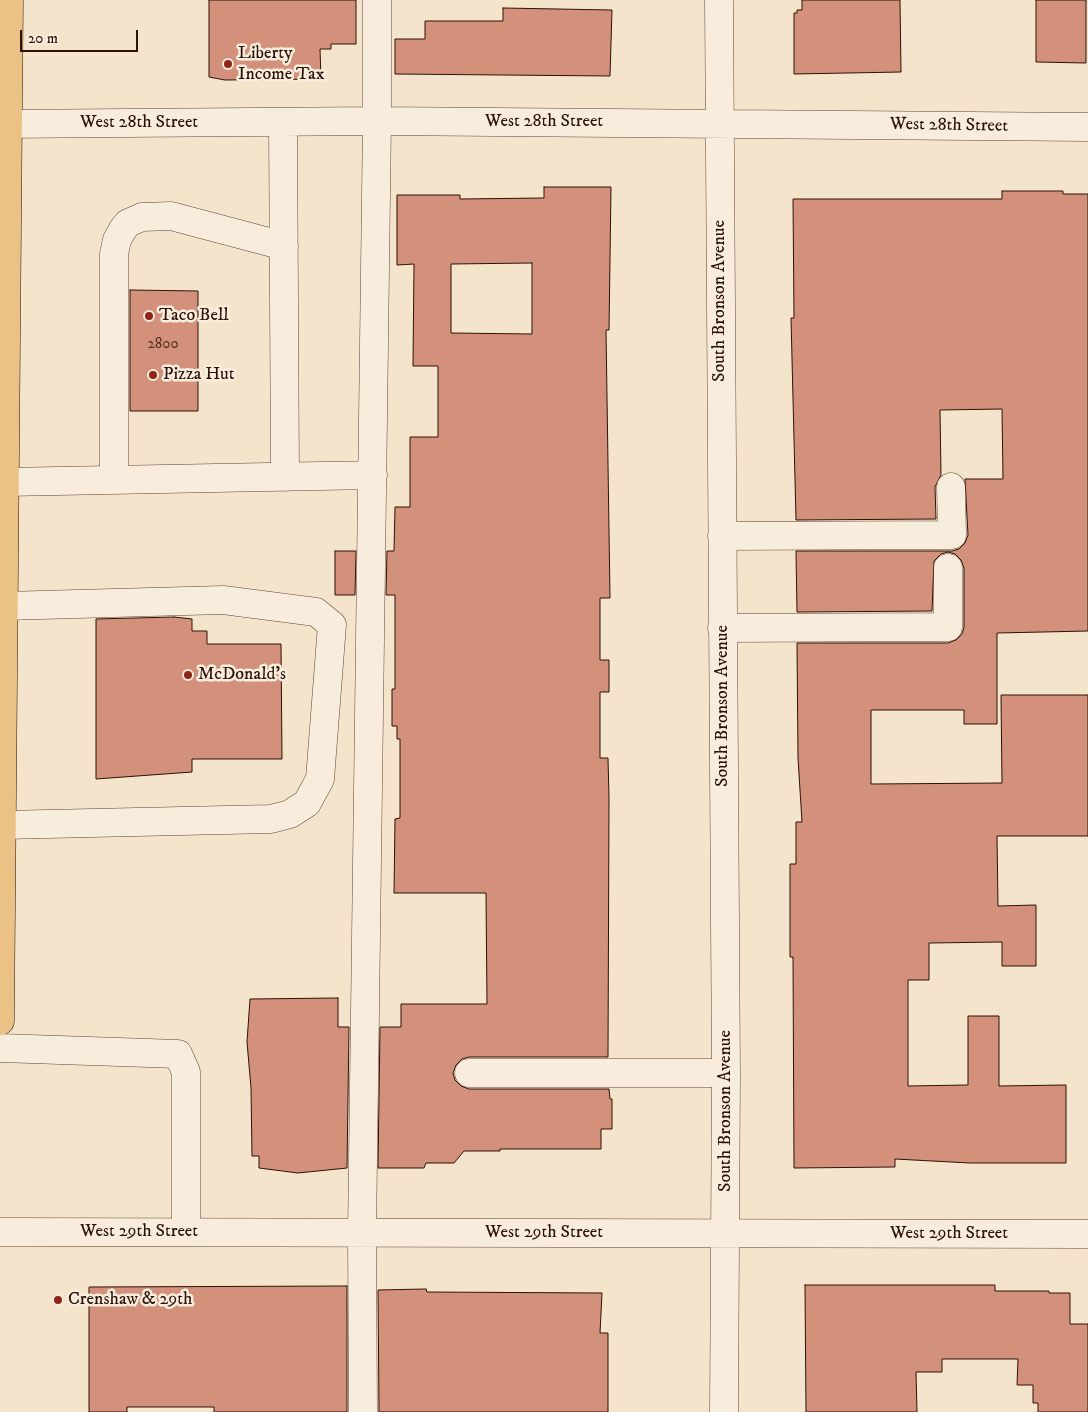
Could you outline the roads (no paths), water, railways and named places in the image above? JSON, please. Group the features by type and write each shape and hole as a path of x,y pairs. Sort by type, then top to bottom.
{"main road":[{"path":"0,1021 5,482 4,124 9,0"}],"street":[{"path":"363,1412 362,1233 377,0"},
{"name":"South Bronson Avenue","path":"719,0 726,1073 724,1412"},
{"name":"West 28th Street","path":"4,124 377,121 1088,127"},
{"path":"283,122 285,477"},
{"path":"114,480 114,254 117,240 123,229 128,224 142,217 171,216 284,246"},
{"path":"5,482 372,475"},
{"path":"722,536 952,535 951,487"},
{"path":"722,628 948,627 948,568"},
{"path":"2,825 271,819 290,814 307,803 320,779 332,625 316,612 223,600 4,606"},
{"path":"0,1048 178,1054 186,1072 186,1232"},
{"path":"469,1073 726,1073"},
{"name":"West 29th Street","path":"0,1232 1088,1234"}],"place":[{"name":"Liberty Income Tax","path":"228,64"},
{"name":"Taco Bell","path":"149,316"},
{"name":"Pizza Hut","path":"153,375"},
{"name":"McDonald's","path":"188,675"},
{"name":"Crenshaw & 29th","path":"58,1300"}]}
